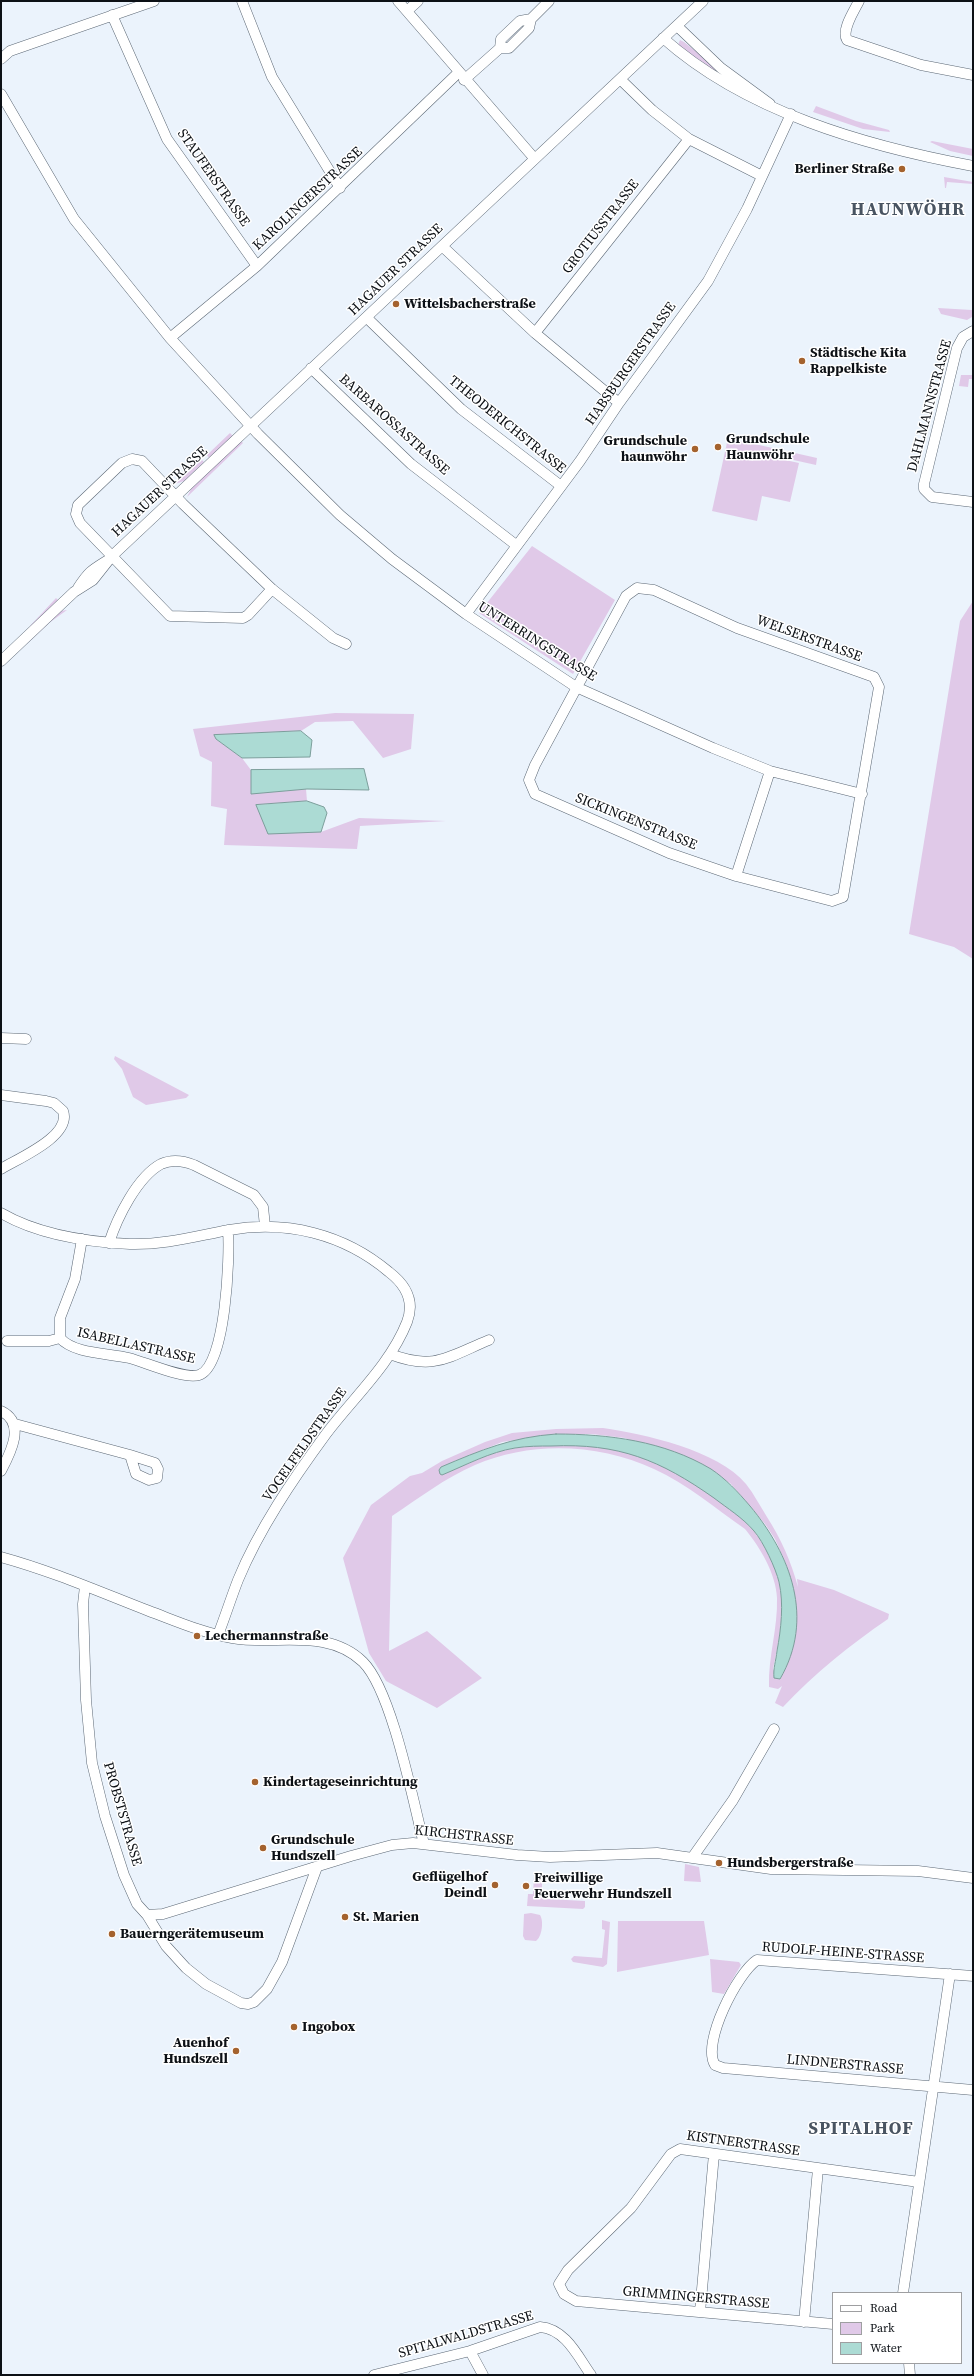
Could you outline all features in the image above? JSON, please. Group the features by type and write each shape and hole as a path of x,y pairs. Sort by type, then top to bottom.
{"street":[{"path":"1,59 10,51 154,1"},
{"path":"242,1 272,77 340,188"},
{"path":"398,1 461,76 534,158"},
{"path":"407,11 418,1"},
{"name":"KAROLINGERSTRASSE","path":"170,338 257,266 461,76 500,48 509,48 529,28 531,19 549,1"},
{"name":"HAGAUER STRASSE","path":"1,661 74,592 93,580 101,572 110,558 176,495 310,368 367,318 534,158 703,1"},
{"path":"859,1 846,31 845,36 847,40 921,65 973,75"},
{"name":"STAUFERSTRASSE","path":"112,15 167,139 257,266"},
{"path":"677,26 721,68 765,98 772,106"},
{"path":"663,38 708,73 755,100 861,141 973,166"},
{"path":"620,79 652,110 689,139 762,176"},
{"path":"1,94 74,219 170,338 250,425"},
{"name":"HABSBURGERSTRASSE","path":"466,614 580,461 619,403 708,281 762,176 791,114"},
{"name":"GROTIUSSTRASSE","path":"535,333 689,139"},
{"path":"442,246 535,333 619,403"},
{"name":"THEODERICHSTRASSE","path":"367,318 461,409 561,486"},
{"name":"DAHLMANNSTRASSE","path":"973,331 963,337 958,348 924,484 927,493 939,498 973,502"},
{"name":"BARBAROSSASTRASSE","path":"310,368 411,464 516,545"},
{"name":"UNTERRINGSTRASSE","path":"250,425 340,515 392,559 466,614 576,687 712,748 770,771 862,794"},
{"path":"272,589 248,615 243,618 174,617 164,612 110,558 80,523 77,510 81,502 122,463 132,459 142,461 272,589 333,638 346,644"},
{"name":"WELSERSTRASSE","path":"576,687 626,596 637,588 654,590 737,628 874,677 879,687 862,794 843,897"},
{"name":"SICKINGENSTRASSE","path":"576,687 535,765 529,780 535,794 669,853 736,876 832,901 843,897"},
{"path":"736,876 770,771"},
{"path":"1,1038 26,1039"},
{"path":"1,1095 54,1103 63,1111 65,1119 63,1126 51,1139 1,1169"},
{"path":"109,1243 125,1206 137,1188 161,1164 170,1161 186,1162 194,1165 254,1195 263,1208 265,1226"},
{"name":"VOGELFELDSTRASSE","path":"1,1213 40,1230 109,1243 160,1243 228,1230 265,1226 295,1228 330,1237 365,1254 396,1277 408,1292 410,1308 408,1320 390,1354 327,1434 267,1524 238,1580 218,1635"},
{"name":"ISABELLASTRASSE","path":"7,1341 49,1341 60,1338 73,1347 148,1363 182,1374 200,1375 207,1371 214,1356 225,1304 230,1251 228,1230"},
{"name":"ISABELLASTRASSE","path":"60,1338 60,1318 75,1279 82,1239"},
{"path":"390,1354 406,1361 430,1363 489,1340"},
{"path":"1,1411 11,1417 15,1424 14,1438 1,1471"},
{"path":"15,1424 130,1455"},
{"path":"1,1557 218,1635 248,1641 315,1640 341,1647 363,1662 371,1672 383,1697 401,1753 424,1844"},
{"name":"PROBSTSTRASSE","path":"85,1586 83,1604 86,1700 92,1763 105,1816 121,1868 137,1904 147,1915 166,1946 186,1968 206,1984 237,2001 248,2004 260,1998 279,1969 317,1867"},
{"path":"692,1858 733,1800 774,1729"},
{"name":"KIRCHSTRASSE","path":"147,1915 163,1914 392,1845 424,1844 517,1855 550,1857 636,1852 771,1869 918,1871 973,1878"},
{"name":"RUDOLF-HEINE-STRASSE","path":"715,2065 712,2056 720,2015 746,1970 757,1960 973,1976"},
{"path":"903,2292 932,2087 950,1974"},
{"name":"LINDNERSTRASSE","path":"715,2065 723,2068 973,2090"},
{"name":"KISTNERSTRASSE","path":"561,2290 560,2284 564,2275 631,2208 671,2154 680,2149 919,2182"},
{"path":"700,2312 714,2154"},
{"path":"804,2322 818,2169"},
{"name":"GRIMMINGERSTRASSE","path":"561,2290 569,2299 576,2301 832,2324"},
{"name":"SPITALWALDSTRASSE","path":"374,2375 470,2351 532,2328 548,2327 562,2335 591,2375"},
{"path":"470,2351 483,2375"},
{"path":"909,2364 910,2375"}],"green space":[{"path":"680,40 735,82 705,66 678,45"},
{"path":"816,106 856,121 889,130 890,132 863,129 813,112"},
{"path":"932,141 973,149 973,156 950,151 930,142"},
{"path":"944,177 973,182 973,184 947,182 945,188"},
{"path":"938,308 972,310 972,317 967,320 941,314"},
{"path":"961,375 973,375 973,379 969,379 968,387 959,386"},
{"path":"230,433 233,436 209,458 207,455"},
{"path":"728,438 817,458 816,465 771,455 771,457 799,463 790,502 762,496 757,521 712,511"},
{"path":"241,441 243,443 187,497 192,487"},
{"path":"202,460 204,462 184,481 175,484"},
{"path":"532,546 615,600 573,674 479,613"},
{"path":"56,598 58,600 30,626"},
{"path":"973,601 973,959 954,947 909,934 960,621"},
{"path":"67,610 49,623 26,645 60,611"},
{"path":"335,713 414,714 411,749 383,758 353,721 315,722 301,731 215,736 216,739 242,758 251,770 252,793 306,789 307,801 256,805 321,832 359,818 446,821 360,826 357,849 224,845 227,809 211,806 212,762 200,756 193,729"},
{"path":"115,1056 189,1095 186,1098 146,1105 133,1097 122,1069 114,1059"},
{"path":"603,1428 639,1434 659,1439 699,1453 718,1462 733,1472 746,1484 754,1496 781,1542 789,1559 798,1587 797,1579 834,1590 889,1614 888,1619 833,1660 783,1707 775,1703 782,1686 778,1689 769,1687 770,1665 777,1609 776,1589 766,1561 745,1529 678,1482 633,1460 588,1450 564,1448 541,1449 496,1457 475,1465 443,1482 392,1516 389,1651 427,1631 482,1678 437,1708 386,1681 369,1653 343,1558 371,1505 410,1476 422,1473 442,1461 485,1442 512,1433 556,1429","holes":["556,1434 592,1434 625,1438 730,1483 765,1524 775,1539 786,1564 781,1679 773,1669 780,1626 781,1594 775,1570 766,1549 758,1536 745,1521 732,1510 681,1476 664,1466 636,1454 607,1448 561,1444 531,1446 497,1452 442,1475 441,1467 502,1442"]},
{"path":"685,1864 699,1867 701,1882 684,1881"},
{"path":"534,1877 542,1880 542,1889 548,1899 585,1901 585,1907 583,1909 527,1906 528,1894 533,1894"},
{"path":"531,1913 540,1915 542,1921 541,1933 536,1941 525,1940 523,1936 524,1914"},
{"path":"602,1920 610,1922 607,1964 603,1967 573,1962 571,1959 574,1956 602,1958 605,1930 602,1929"},
{"path":"618,1921 704,1921 709,1955 617,1972"},
{"path":"710,1959 739,1962 741,1965 724,1994 712,1992"}],"water":[{"path":"301,731 312,740 310,757 242,758 216,739 214,735"},
{"path":"364,769 369,790 307,789 251,794 251,770"},
{"path":"307,801 324,807 327,813 321,832 268,834 256,805"},
{"path":"556,1434 576,1434 636,1441 674,1452 693,1459 711,1469 727,1481 741,1496 764,1525 777,1545 787,1566 794,1588 797,1611 796,1634 790,1656 780,1679 774,1678 774,1668 781,1625 781,1590 777,1576 765,1548 750,1526 740,1517 675,1473 657,1464 618,1451 575,1446 529,1446 496,1452 442,1475 440,1474 439,1470 441,1467 497,1445 525,1438"}],"place":[{"name":"Berliner Straße","path":"902,169"},
{"name":"Wittelsbacherstraße","path":"396,304"},
{"name":"Städtische Kita Rappelkiste","path":"802,361"},
{"name":"Grundschule Haunwöhr","path":"718,447"},
{"name":"Grundschule haunwöhr","path":"695,449"},
{"name":"Lechermannstraße","path":"197,1636"},
{"name":"Kindertageseinrichtung","path":"255,1782"},
{"name":"Grundschule Hundszell","path":"263,1848"},
{"name":"Hundsbergerstraße","path":"719,1863"},
{"name":"Geflügelhof Deindl","path":"495,1885"},
{"name":"Freiwillige Feuerwehr Hundszell","path":"526,1886"},
{"name":"St. Marien","path":"345,1917"},
{"name":"Bauerngerätemuseum","path":"112,1934"},
{"name":"Ingobox","path":"294,2027"},
{"name":"Auenhof Hundszell","path":"236,2051"}],"district":[{"name":"HAUNWÖHR","path":"908,210"},
{"name":"SPITALHOF","path":"861,2129"}]}
